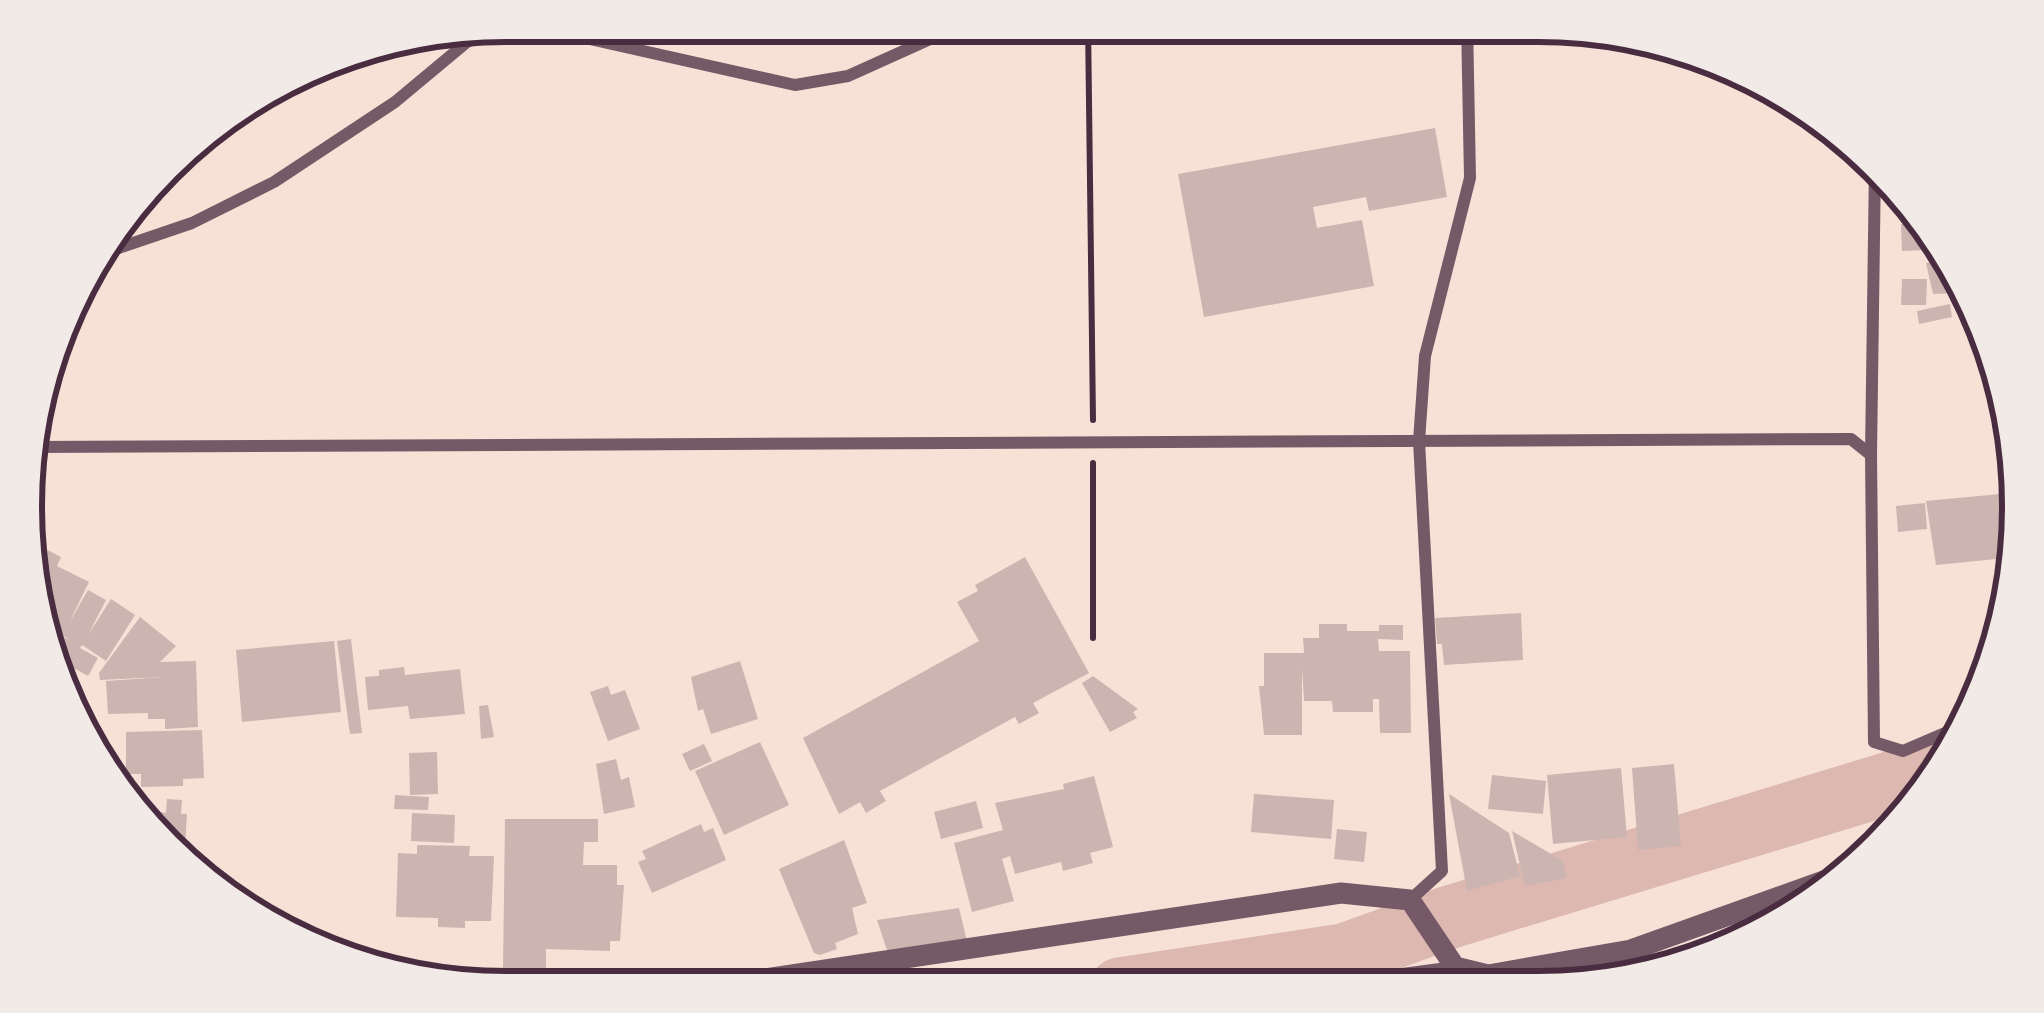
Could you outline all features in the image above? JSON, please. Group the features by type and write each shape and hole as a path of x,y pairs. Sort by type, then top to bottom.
{"street":[{"path":"602,42 795,85 848,76 923,42"},
{"path":"818,971 1341,893 1410,900 1442,871 1419,441 1425,356 1470,178 1467,42"},
{"path":"121,247 192,223 274,182 395,103 464,44"},
{"path":"1875,187 1874,742 1903,751 1942,734"},
{"path":"46,447 1851,439 1871,455"},
{"path":"1511,971 1631,950 1801,889"},
{"path":"1410,900 1455,967"},
{"path":"1449,971 1455,967"},
{"path":"1423,971 1455,967 1472,971"}],"path":[{"path":"1088,42 1093,638"}],"building":[{"path":"1435,128 1447,197 1369,211 1366,197 1313,207 1317,228 1362,220 1374,286 1204,317 1178,174"},
{"path":"1901,224 1906,224 1925,250 1902,251"},
{"path":"1932,262 1950,293 1933,294 1926,263"},
{"path":"1902,279 1927,279 1926,305 1901,305"},
{"path":"1950,304 1952,317 1919,324 1917,311"},
{"path":"2000,494 1999,559 1936,565 1926,501"},
{"path":"1925,503 1927,529 1898,532 1896,506"},
{"path":"44,548 61,557 57,566 89,582 69,623 88,590 106,600 88,635 111,599 135,615 106,661 82,645 98,658 88,676 71,666 61,636 70,640 58,627"},
{"path":"1025,557 1089,673 1033,703 1039,713 1019,724 1015,717 880,791 886,801 866,813 860,802 839,814 803,738 979,641 957,602 978,591 975,585"},
{"path":"1521,613 1523,660 1444,665 1435,618"},
{"path":"140,617 176,646 160,662 196,661 198,727 165,729 165,719 148,719 148,713 108,714 106,681 163,677 100,680 99,673"},
{"path":"1319,624 1347,624 1347,631 1403,625 1403,640 1378,639 1379,651 1410,651 1411,733 1380,733 1379,699 1373,699 1373,712 1333,712 1332,701 1304,701 1302,668 1302,735 1264,735 1259,686 1264,686 1264,653 1304,653 1303,638 1319,638"},
{"path":"351,639 362,733 350,734 337,641"},
{"path":"334,641 341,712 242,722 236,650"},
{"path":"740,661 758,719 711,734 703,709 698,711 691,677"},
{"path":"404,667 405,675 460,669 465,714 410,719 408,706 368,710 365,677"},
{"path":"1093,676 1138,709 1133,712 1137,718 1110,732 1082,683"},
{"path":"608,686 611,695 625,690 640,729 608,741 590,692"},
{"path":"488,705 494,737 481,739 479,706"},
{"path":"202,730 204,778 183,779 183,786 141,787 141,774 126,773 126,732"},
{"path":"760,742 789,805 724,835 695,771"},
{"path":"704,744 712,761 690,771 682,754"},
{"path":"437,752 438,794 410,795 409,753"},
{"path":"616,759 621,780 629,777 635,807 604,814 596,764"},
{"path":"1674,764 1681,846 1638,850 1632,768"},
{"path":"1621,768 1627,837 1553,844 1547,775"},
{"path":"1492,775 1546,781 1543,814 1488,809"},
{"path":"1094,776 1113,847 1090,853 1093,863 1063,871 1061,862 1015,874 1010,856 1002,859 1014,901 972,912 954,843 1003,830 995,803 1064,789 1063,784"},
{"path":"1254,794 1334,800 1331,839 1251,832"},
{"path":"1449,794 1509,833 1520,876 1467,891"},
{"path":"395,795 429,797 428,810 394,809"},
{"path":"167,799 182,800 181,814 187,814 185,842 161,817 161,812 166,813"},
{"path":"976,801 983,828 941,839 934,812"},
{"path":"412,813 455,815 454,843 411,841"},
{"path":"505,819 598,819 598,842 584,842 583,865 617,865 617,885 624,885 620,941 610,941 610,951 546,949 546,970 503,969"},
{"path":"701,824 704,832 713,828 726,860 652,893 638,862 646,859 642,851"},
{"path":"1337,829 1367,832 1364,862 1334,859"},
{"path":"1512,831 1563,861 1567,878 1525,886"},
{"path":"844,840 867,903 852,908 858,934 820,955 814,953 779,869"},
{"path":"417,845 470,846 469,856 494,856 491,921 465,921 465,928 438,927 438,918 396,917 398,853 417,854"},
{"path":"959,908 967,941 888,953 877,920"}],"waterway":[{"path":"1239,971 1344,955 1447,918 1916,775"}]}
